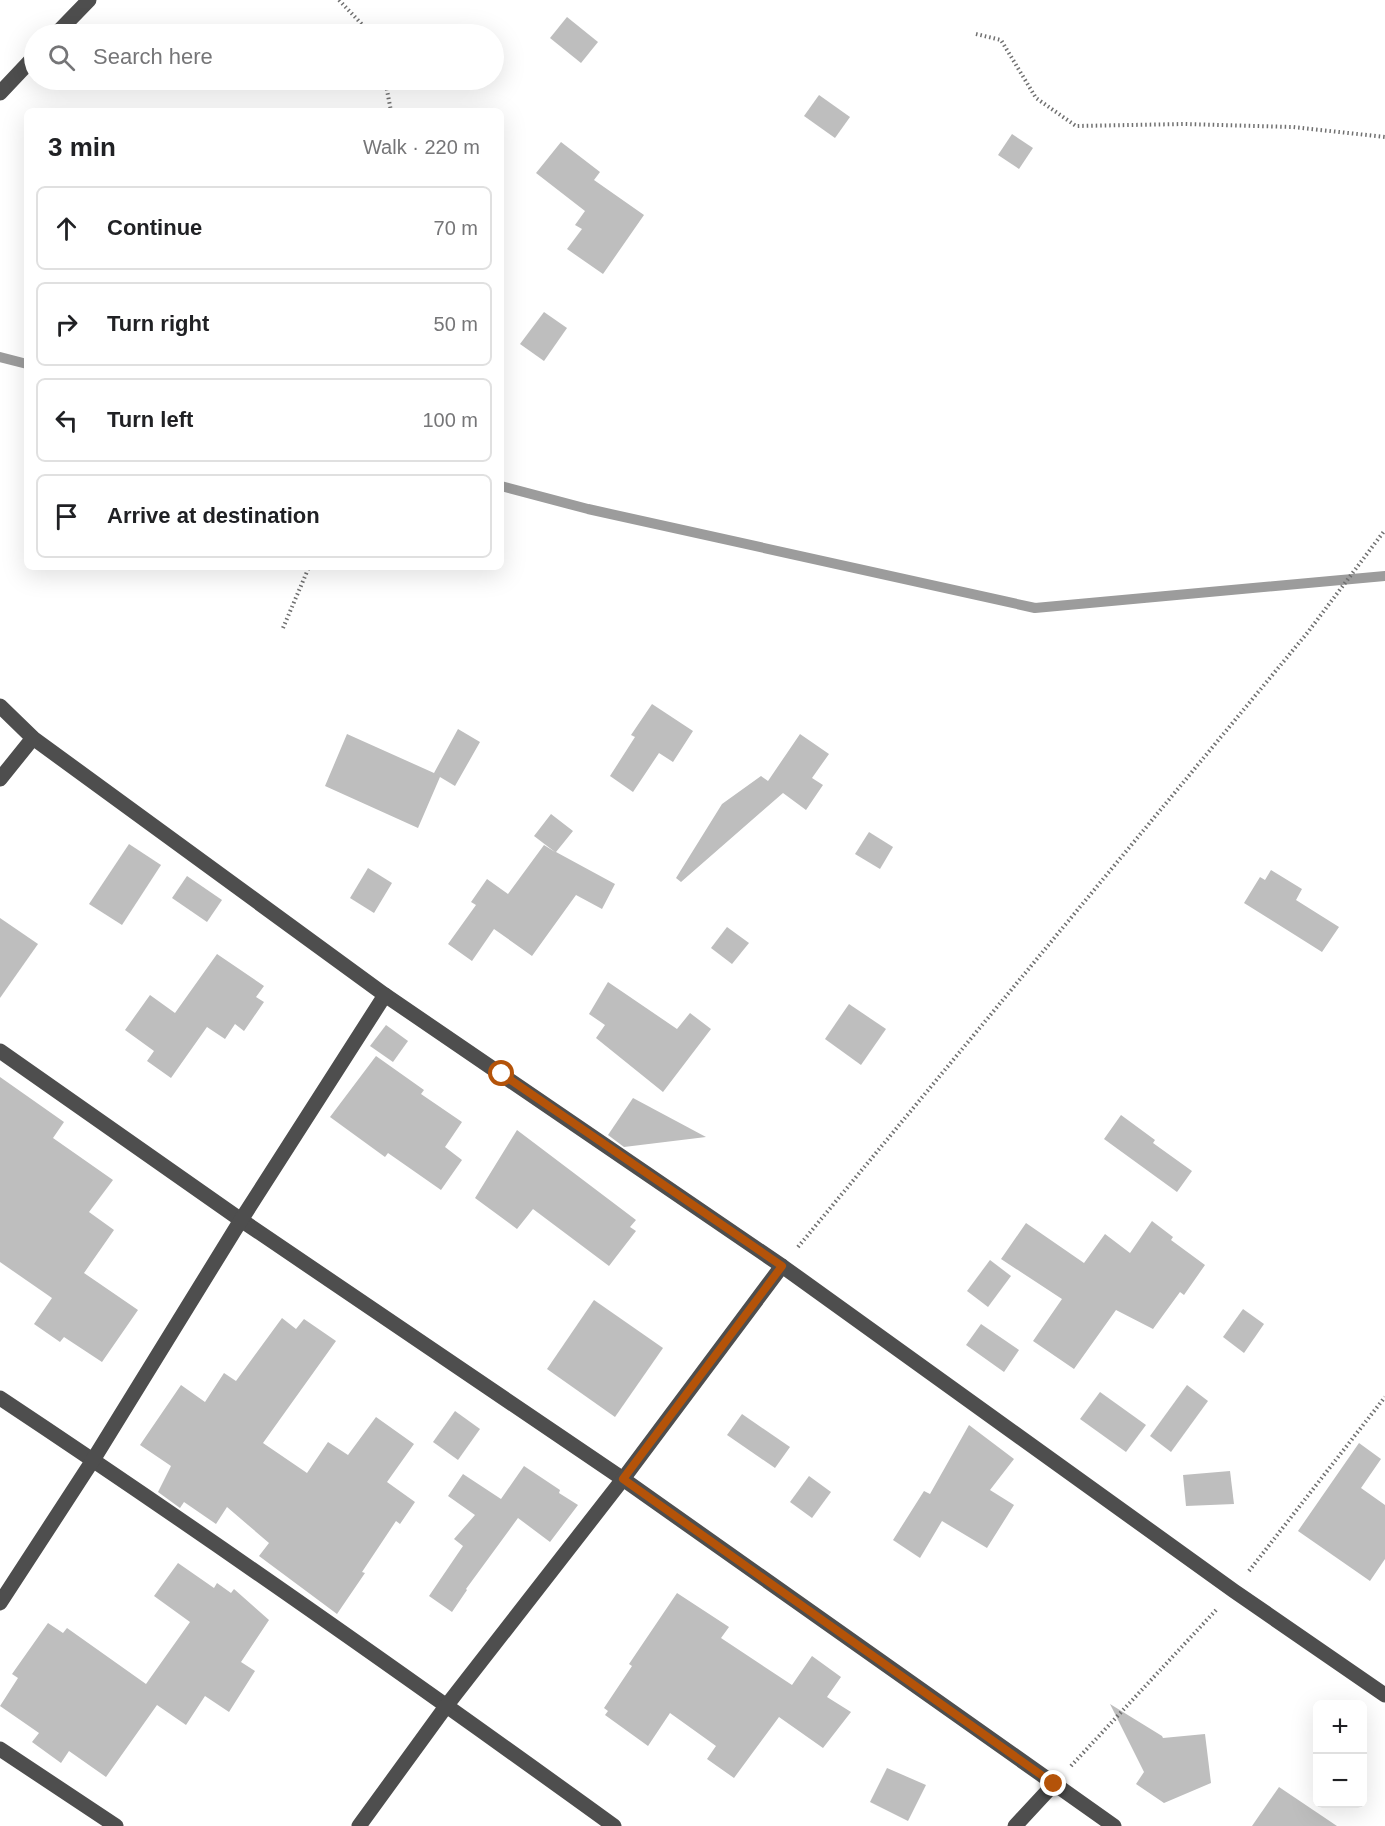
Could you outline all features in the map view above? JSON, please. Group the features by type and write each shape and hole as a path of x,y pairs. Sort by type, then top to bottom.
{"street":[{"path":"66,24 89,0"},
{"path":"0,93 24,68"},
{"path":"0,706 33,738 385,995 782,1266 1234,1591 1385,1695"},
{"path":"0,779 33,738"},
{"path":"0,1604 385,995"},
{"path":"0,1051 241,1220 623,1479 1114,1826"},
{"path":"359,1826 447,1705 623,1479 782,1266"},
{"path":"0,1398 447,1705 614,1826"},
{"path":"0,1749 116,1826"},
{"path":"1015,1826 1054,1784"}],"path":[{"path":"339,0 362,24"},
{"path":"976,34 1001,40 1036,98 1076,126 1184,124 1293,127 1385,136"},
{"path":"387,90 390,108"},
{"path":"782,1266 1308,632 1385,530"},
{"path":"283,628 308,570"}],"building":[{"path":"567,17 598,42 581,63 550,38"},
{"path":"819,95 850,117 835,138 804,116"},
{"path":"1012,134 1033,148 1019,169 998,155"},
{"path":"561,142 600,172 594,180 644,215 603,274 567,249 582,229 575,225 585,211 536,173"},
{"path":"544,312 567,328 544,361 520,344"},
{"path":"652,704 693,731 673,762 659,753 633,792 610,776 635,737 631,735"},
{"path":"458,729 480,742 455,786 440,777 418,828 325,786 347,734 434,773"},
{"path":"800,734 829,754 812,778 823,785 806,810 783,793 681,882 676,878 722,804 761,776 768,781"},
{"path":"551,814 573,831 556,852 615,884 602,909 576,895 532,956 494,929 472,961 448,944 476,905 471,902 487,879 508,894 544,845 555,852 534,836"},
{"path":"869,832 893,847 880,869 855,854"},
{"path":"129,844 161,865 122,925 89,904"},
{"path":"368,868 392,883 374,913 350,898"},
{"path":"1271,870 1302,889 1296,900 1339,927 1322,952 1244,903 1260,877 1265,880"},
{"path":"187,876 222,900 207,922 172,898"},
{"path":"0,918 38,944 0,998"},
{"path":"727,927 749,943 732,964 711,948"},
{"path":"217,954 264,986 256,997 264,1002 244,1031 235,1024 225,1039 207,1027 171,1078 147,1061 154,1051 125,1030 150,995 175,1013"},
{"path":"608,982 677,1029 690,1013 711,1029 663,1092 596,1038 605,1025 589,1014"},
{"path":"849,1004 886,1029 861,1065 825,1039"},
{"path":"386,1025 408,1041 393,1062 370,1046"},
{"path":"376,1056 424,1090 421,1094 462,1122 445,1147 462,1160 441,1190 388,1153 385,1157 330,1117"},
{"path":"0,1077 64,1122 53,1138 113,1180 89,1212 114,1230 84,1273 138,1310 102,1362 64,1337 60,1342 34,1324 52,1298 0,1262"},
{"path":"633,1098 706,1137 624,1147 608,1135"},
{"path":"1121,1115 1155,1140 1153,1143 1192,1171 1177,1192 1104,1139"},
{"path":"517,1130 636,1220 630,1227 636,1231 609,1266 533,1209 517,1229 475,1198"},
{"path":"1152,1221 1173,1237 1171,1240 1205,1265 1184,1295 1180,1292 1153,1329 1116,1310 1074,1369 1033,1341 1062,1299 1001,1259 1026,1223 1084,1263 1105,1234 1130,1253"},
{"path":"990,1260 1011,1276 988,1307 967,1291"},
{"path":"594,1300 663,1348 615,1417 547,1369"},
{"path":"1243,1309 1264,1324 1244,1353 1223,1337"},
{"path":"282,1318 296,1329 304,1319 336,1341 263,1443 307,1473 328,1442 348,1455 376,1417 414,1444 387,1482 415,1502 400,1524 396,1521 337,1614 259,1556 269,1543 227,1507 216,1524 184,1502 180,1508 158,1492 171,1466 140,1445 181,1385 205,1402 224,1373 236,1381"},
{"path":"981,1324 1019,1350 1004,1372 966,1345"},
{"path":"1187,1385 1208,1401 1171,1452 1150,1436"},
{"path":"1100,1392 1146,1425 1126,1452 1080,1419"},
{"path":"455,1411 480,1429 458,1460 433,1442"},
{"path":"742,1414 790,1447 775,1468 727,1435"},
{"path":"969,1425 1014,1459 990,1490 1014,1505 987,1548 942,1521 920,1558 893,1540 924,1491 930,1494"},
{"path":"1359,1443 1381,1459 1361,1488 1385,1505 1385,1559 1370,1581 1298,1531"},
{"path":"524,1466 578,1505 550,1542 518,1518 452,1612 429,1596 463,1546 454,1539 475,1515 448,1496 463,1474 501,1499"},
{"path":"1230,1471 1234,1504 1186,1506 1183,1475"},
{"path":"809,1476 831,1492 812,1518 790,1502"},
{"path":"178,1563 214,1588 217,1583 231,1593 234,1589 269,1620 241,1662 255,1671 229,1712 205,1696 186,1725 157,1705 106,1777 69,1751 61,1763 32,1742 39,1733 0,1706 18,1678 12,1674 48,1623 63,1633 67,1628 146,1684 190,1622 154,1596"},
{"path":"677,1593 729,1627 721,1638 792,1685 812,1656 841,1677 827,1697 851,1712 823,1748 779,1717 734,1778 707,1759 716,1746 670,1713 648,1746 605,1715 608,1711 604,1708 632,1666 629,1664"},
{"path":"1110,1704 1163,1738 1205,1734 1211,1783 1164,1803 1136,1784 1144,1772"},
{"path":"887,1768 926,1785 908,1821 870,1802"},
{"path":"1279,1787 1337,1826 1252,1826"}],"waterway":[{"path":"0,357 24,363"},
{"path":"504,487 588,509 1035,608 1385,576"}],"route":[{"path":"502,1074 782,1266 623,1479 1054,1784"}]}
